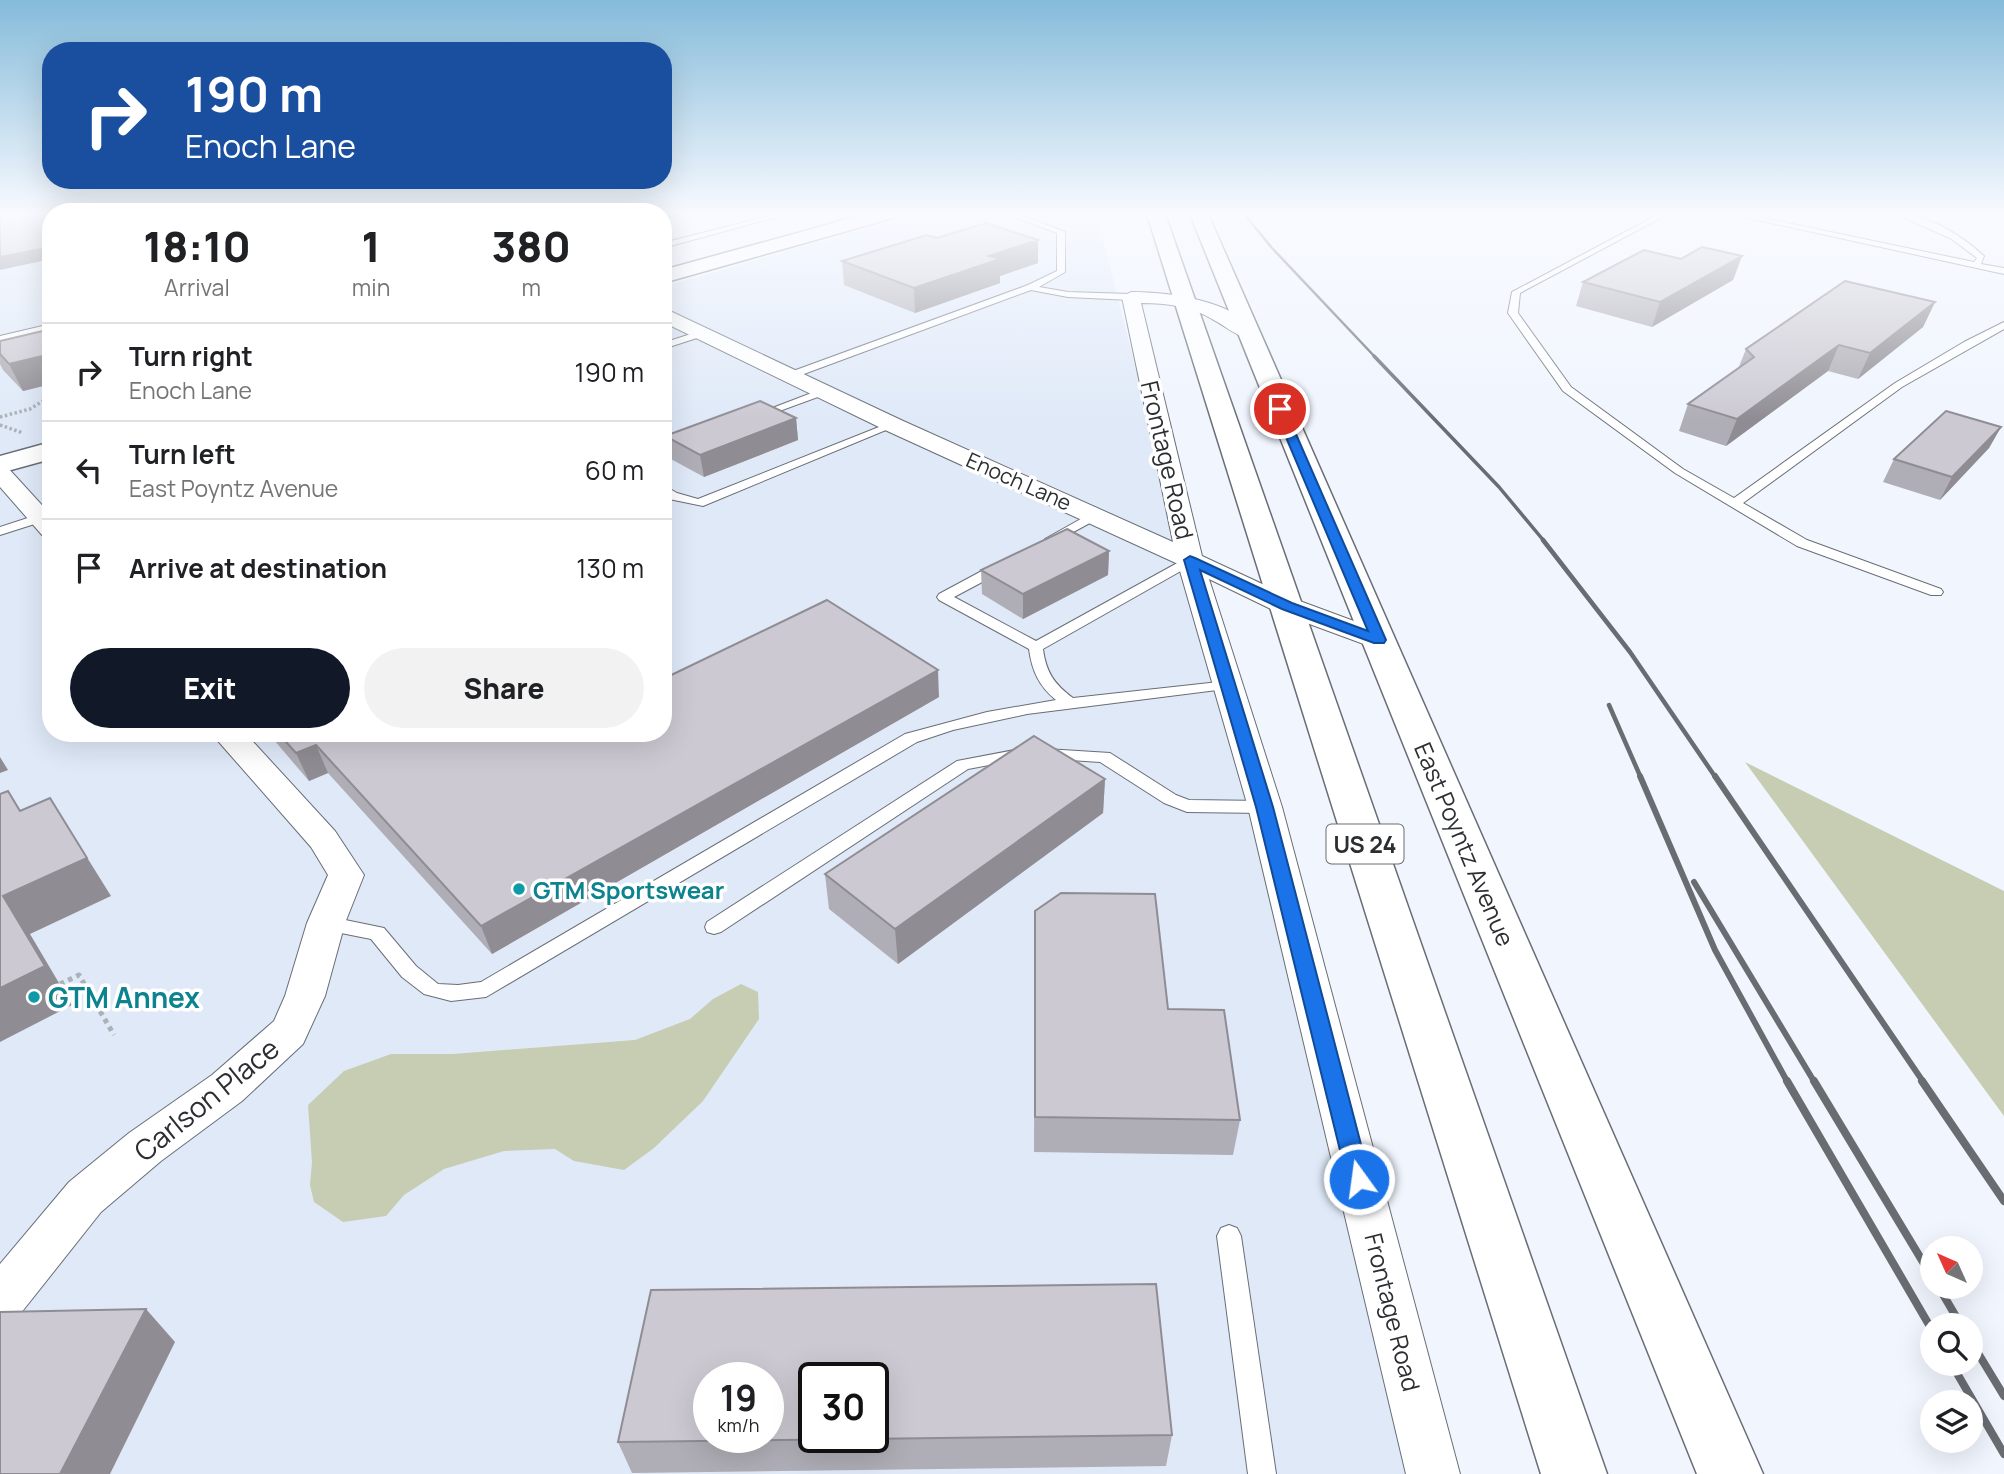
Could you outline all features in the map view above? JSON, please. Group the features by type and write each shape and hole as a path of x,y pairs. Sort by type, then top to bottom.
{"main road":[{"name":"US 24","path":"1179,283 1574,1474"},
{"name":"East Poyntz Avenue","path":"1227,283 1730,1474"},
{"path":"0,465 42,453"}],"street":[{"path":"1131,297 1185,299 1221,315 1247,332"},
{"name":"Frontage Road","path":"1131,297 1190,560 1265,807 1433,1474"},
{"name":"Enoch Lane","path":"672,319 822,392 1095,515 1287,606 1379,640"},
{"path":"0,473 42,521"},
{"name":"Carlson Place","path":"0,1301 85,1197 145,1147 227,1088 289,1032 305,996 326,923 346,875 323,839 235,742"}],"lane":[{"path":"789,376 1039,283"},
{"path":"1533,283 1516,292 1513,313 1567,389 1679,471 1802,543 1936,592"},
{"path":"1031,287 1049,294 1131,297"},
{"path":"1735,503 1868,404 1965,344 2004,325"},
{"path":"0,339 42,329"},
{"path":"672,343 702,333"},
{"path":"749,419 822,392"},
{"path":"672,495 699,503 893,425"},
{"path":"1037,547 1095,515"},
{"path":"0,531 42,524"},
{"path":"1014,559 944,597 1036,647"},
{"path":"1036,647 1190,560"},
{"path":"1036,647 1038,670 1048,687 1072,705"},
{"path":"326,923 377,933 401,962 432,989 460,993 486,989 911,738 949,724 1228,685"},
{"path":"714,928 963,765 1023,753 1104,757 1170,799 1187,806 1265,807"},
{"path":"1229,1236 1262,1474"}],"path":[{"path":"0,417 30,409 42,402"},
{"path":"0,425 25,434"},
{"path":"60,984 79,975 114,1034"}],"shaded area":[{"path":"0,283 42,283 42,742 672,742 672,284 1114,283 1415,1474 0,1474"}],"green space":[{"path":"1745,762 2004,891 2004,1116"},
{"path":"741,984 758,992 759,1019 703,1101 654,1148 624,1170 574,1161 555,1149 504,1151 444,1169 404,1195 386,1216 343,1222 314,1202 310,1185 312,1162 308,1105 344,1071 391,1054 453,1054 635,1040 690,1019 713,999"}],"building":[{"path":"900,283 929,283 914,288"},
{"path":"1586,283 1694,283 1660,302"},
{"path":"1842,283 1935,302 1870,353 1839,345 1737,419 1688,404 1754,357 1746,349"},
{"path":"42,331 42,356 9,364 0,354 0,341"},
{"path":"760,401 796,418 700,455 672,440 672,433"},
{"path":"1946,411 2001,427 1952,477 1894,459"},
{"path":"1067,529 1109,551 1023,594 981,570"},
{"path":"827,600 938,670 481,926 316,745 296,753 286,742 672,742 672,675"},
{"path":"1034,736 1105,779 895,929 825,874"},
{"path":"8,791 20,811 50,798 87,858 3,896 45,966 0,988 0,794"},
{"path":"1061,893 1155,894 1168,1009 1224,1010 1240,1120 1035,1117 1035,911"},
{"path":"1156,1284 1172,1435 889,1439 889,1362 798,1362 798,1440 784,1440 784,1362 693,1362 693,1441 618,1442 651,1290"},
{"path":"146,1309 60,1474 0,1474 0,1312"}],"railway":[{"path":"1305,283 1376,358"},
{"path":"1374,356 1499,487 1544,541"},
{"path":"1543,540 1630,652 1716,778"},
{"path":"1609,705 1641,778"},
{"path":"1640,776 1715,950 1788,1083"},
{"path":"1715,776 1924,1083"},
{"path":"1694,882 1815,1083"},
{"path":"1787,1081 1922,1313"},
{"path":"1814,1081 1920,1257"},
{"path":"1922,1081 2004,1201"},
{"path":"1946,1299 1954,1313"},
{"path":"1983,1361 2004,1396"},
{"path":"1959,1376 2004,1454"}],"place":[{"name":"GTM Sportswear","path":"519,889"},
{"name":"GTM Annex","path":"34,997"}],"route":[{"path":"1280,409 1379,640 1287,606 1190,560 1265,807 1359,1179"}]}
